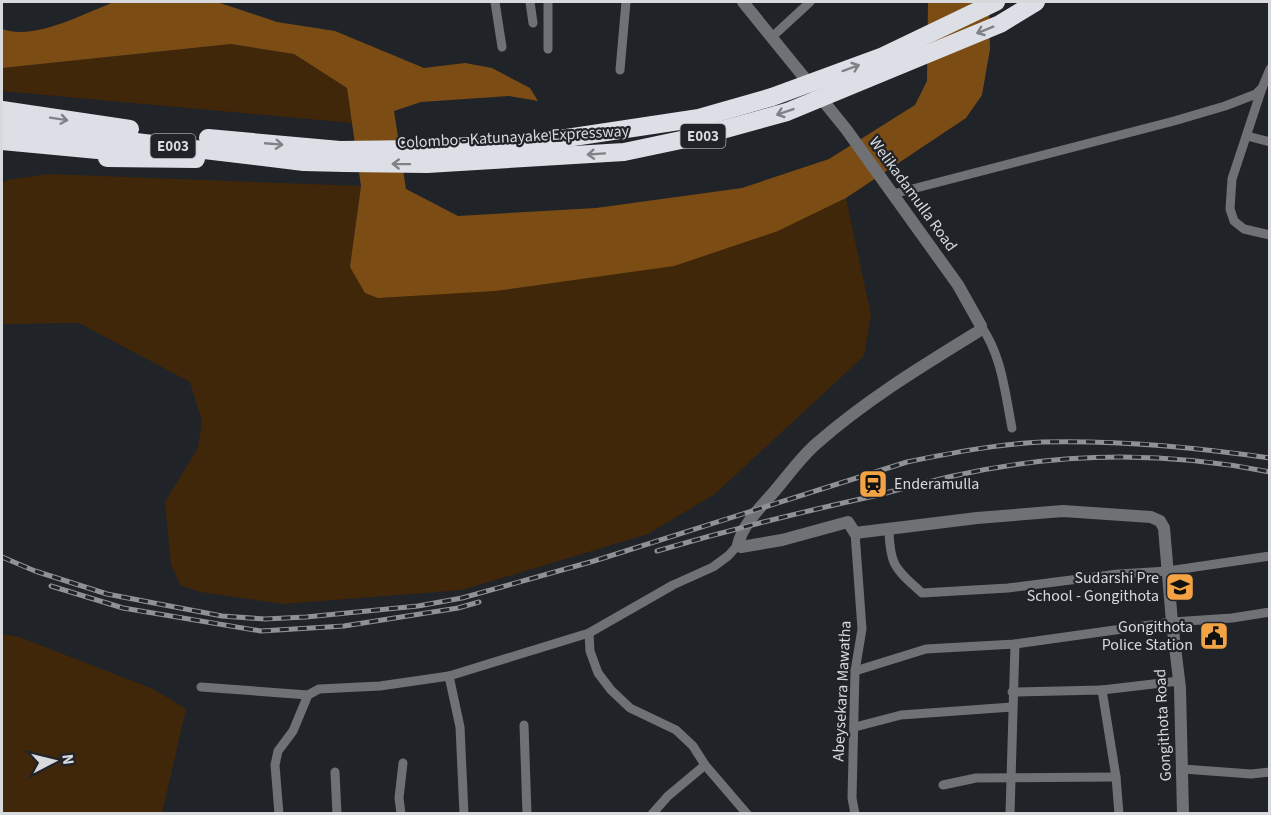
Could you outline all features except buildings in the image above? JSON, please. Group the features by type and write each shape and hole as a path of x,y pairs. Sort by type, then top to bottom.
{"highway":[{"name":"Colombo - Katunayake Expressway","path":"2,126 304,162 418,149 540,142 699,118 772,97 881,57 996,2"},
{"name":"Colombo - Katunayake Expressway","path":"2,110 170,135 427,164 612,153 700,136 787,112 1000,24 1036,2"},
{"path":"2,133 259,160"},
{"path":"2,141 204,159"},
{"path":"2,149 93,158 304,162"}],"street":[{"path":"495,2 502,47"},
{"path":"530,2 533,23"},
{"path":"548,2 548,49"},
{"path":"620,70 626,2"},
{"name":"Welikadamulla Road","path":"743,2 846,129 958,285 990,339 1001,370 1012,428"},
{"path":"772,37 810,2"},
{"path":"1269,69 1232,179 1230,208 1234,221 1244,229 1269,235"},
{"path":"893,194 1174,121 1225,106 1256,93 1262,88"},
{"path":"1247,136 1269,142"},
{"path":"201,687 308,695 319,689 380,686 448,676 589,633 673,585 713,567 728,556 738,545 740,535 752,517 814,446 898,380 979,331 981,326"},
{"name":"Gongithota Road","path":"889,530 977,518 1064,511 1151,517 1160,520 1164,528 1179,681 1183,769 1182,813"},
{"path":"738,545 741,547 782,540 848,522 855,533 889,530 890,548 896,568 922,593 1008,588 1118,574 1168,571 1269,556"},
{"name":"Abeysekara Mawatha","path":"855,533 862,630 855,671 852,798 855,813"},
{"path":"855,671 926,649 1015,644 1172,622 1232,618 1269,612"},
{"path":"589,633 590,651 598,673 611,690 630,708 676,730 693,746 705,765 747,813"},
{"path":"1010,813 1015,644"},
{"path":"448,676 460,727 464,813"},
{"path":"1012,692 1102,690 1179,681"},
{"path":"1102,690 1116,777 1119,813"},
{"path":"279,813 275,765 278,752 293,731 308,695"},
{"path":"855,727 901,715 1012,707"},
{"path":"524,725 527,813"},
{"path":"400,813 399,798 403,763"},
{"path":"652,813 668,796 705,765"},
{"path":"1183,769 1251,774 1269,772"},
{"path":"334,772 337,813"},
{"path":"943,785 976,778 1116,777"}],"shaded area":[{"path":"114,2 217,2 277,22 335,31 424,68 465,63 492,68 530,88 538,101 509,96 421,102 394,111 406,189 458,216 596,208 742,188 829,159 915,105 927,81 928,2 989,2 990,49 982,95 966,118 846,198 778,231 674,266 495,291 378,298 365,293 350,267 361,186 347,88 294,54 231,44 2,68 2,29 29,32 43,29"},
{"path":"231,44 294,54 347,88 352,123 2,91 2,68"},
{"path":"49,174 361,186 350,267 778,231 846,198 871,315 864,356 715,494 648,534 462,590 283,604 200,592 180,585 171,564 165,502 198,448 202,421 190,382 79,323 2,324 2,184 7,180"},
{"path":"2,634 19,637 153,689 186,709 162,813 2,813"}],"railway":[{"path":"2,557 35,571 107,594 222,616 265,619 306,617 418,606 462,598 594,561 907,462 974,449 1042,442 1099,442 1185,448 1270,458"},
{"path":"657,551 765,522 997,467 1075,458 1114,457 1192,460 1270,472"},
{"path":"51,586 123,608 261,631 344,626 458,608 479,602"}],"place":[{"name":"Enderamulla","path":"873,484"},
{"name":"Sudarshi Pre School - Gongithota","path":"1180,587"},
{"name":"Gongithota Police Station","path":"1214,636"}]}
